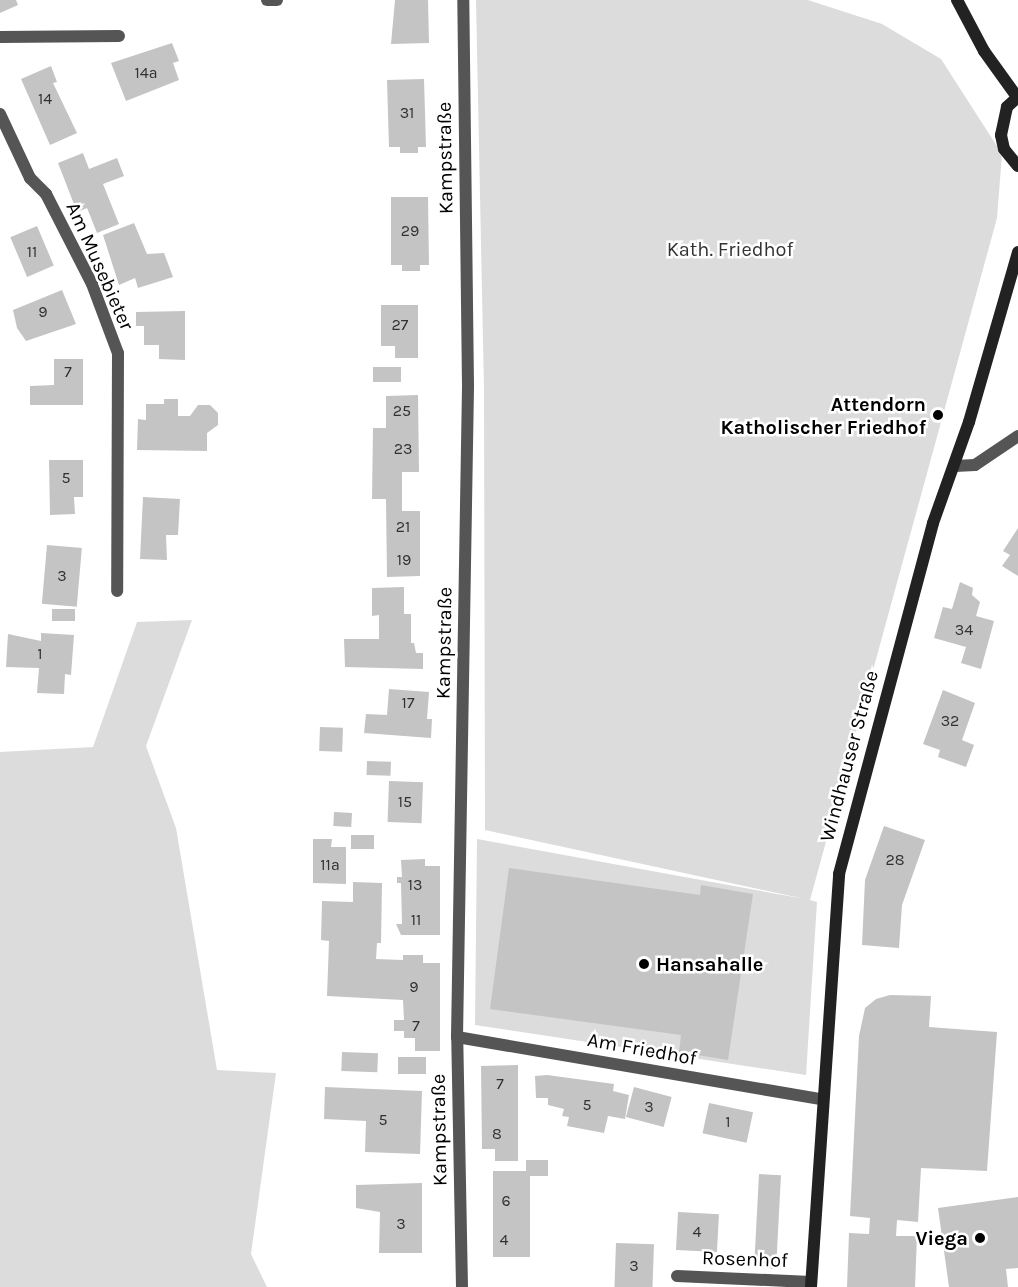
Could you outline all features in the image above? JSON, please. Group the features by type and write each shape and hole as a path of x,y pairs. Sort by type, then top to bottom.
{"main road":[{"path":"957,0 984,51 1018,97 1004,114 1000,135 1004,149 1018,166"},
{"name":"Windhauser Straße","path":"811,1284 821,1099 839,874 933,523 955,466 1018,252"}],"street":[{"name":"Kampstraße","path":"462,1287 457,1037 468,385 463,0"},
{"path":"0,37 119,36"},
{"name":"Am Musebieter","path":"0,114 30,178 46,194 92,284 118,353 117,591"},
{"path":"955,466 975,465 1018,436"},
{"name":"Am Friedhof","path":"457,1037 821,1099"},
{"name":"Rosenhof","path":"677,1276 811,1284"}],"green space":[{"name":"Kath. Friedhof","path":"476,0 808,0 882,24 941,59 1002,154 997,218 810,900 817,902 806,1075 475,1025 477,839 805,899 485,830 484,390"},
{"path":"192,620 146,746 176,828 217,1070 276,1073 251,1254 267,1287 0,1287 0,752 93,747 137,622"}],"building":[{"path":"0,0 16,0 18,5 0,13"},
{"path":"395,0 428,0 429,43 391,44"},
{"path":"172,43 179,61 173,63 179,80 126,101 111,63"},
{"path":"51,66 57,82 53,83 77,133 50,145 21,79"},
{"path":"424,79 426,147 418,147 418,153 400,153 400,147 389,147 387,80"},
{"path":"83,153 89,169 117,158 124,176 103,184 119,224 97,233 87,208 77,212 58,163"},
{"path":"391,197 428,197 429,265 420,265 420,271 402,271 402,265 391,265"},
{"path":"134,223 147,254 164,253 173,277 138,288 135,278 119,285 103,235"},
{"path":"37,226 54,266 27,277 10,237"},
{"path":"62,290 76,324 26,341 17,328 13,310"},
{"path":"381,305 418,305 418,358 395,358 395,346 381,346"},
{"path":"185,311 185,360 159,359 159,345 144,345 144,326 136,326 136,312"},
{"path":"54,359 83,359 83,405 30,405 30,386 54,385"},
{"path":"373,367 401,367 401,382 373,382"},
{"path":"418,395 419,472 402,472 402,511 420,511 420,576 387,577 386,499 372,499 373,428 386,428 386,396"},
{"path":"164,399 178,399 178,416 190,416 198,405 210,405 218,413 218,425 207,433 207,451 137,450 138,419 146,420 146,404 164,404"},
{"path":"49,460 83,460 83,497 74,497 75,514 50,515"},
{"path":"143,497 180,499 178,535 166,535 167,560 140,559"},
{"path":"1018,528 1018,576 1002,566 1010,555 1003,551"},
{"path":"47,545 82,548 77,607 42,604"},
{"path":"960,582 973,588 972,595 980,602 976,616 994,621 981,669 961,663 966,647 934,638 943,607 952,609"},
{"path":"404,587 404,614 411,614 411,643 414,643 416,653 423,653 423,669 345,667 344,639 379,639 379,615 372,616 372,588"},
{"path":"52,609 75,609 75,621 52,621"},
{"path":"41,633 74,635 71,675 65,674 64,694 37,693 39,668 6,667 8,634 41,641"},
{"path":"389,689 429,692 427,719 432,719 431,738 364,733 366,714 387,715"},
{"path":"943,690 975,703 962,740 974,745 966,767 938,757 940,750 923,744"},
{"path":"320,727 343,728 342,752 319,751"},
{"path":"367,761 391,762 390,776 367,775"},
{"path":"389,781 423,782 422,823 388,822"},
{"path":"334,812 352,813 351,827 333,826"},
{"path":"884,826 925,840 902,905 899,948 862,945 865,880"},
{"path":"351,835 374,835 374,849 351,849"},
{"path":"313,839 332,839 331,847 346,847 346,884 313,883"},
{"path":"425,859 425,866 440,866 440,935 401,935 396,924 402,924 401,883 397,883 397,877 402,877 401,860"},
{"path":"509,868 700,895 701,885 753,894 728,1060 679,1052 681,1035 490,1009"},
{"path":"353,882 382,883 381,943 377,943 376,959 403,960 403,955 423,955 423,963 440,963 440,1051 415,1051 415,1038 404,1038 404,1031 394,1031 394,1020 404,1020 403,1000 327,996 329,941 321,940 322,901 353,902"},
{"path":"890,995 931,996 929,1027 997,1032 987,1171 921,1168 918,1222 897,1220 896,1236 917,1236 915,1287 847,1287 849,1233 869,1234 870,1218 850,1216 859,1036 865,1008 876,999"},
{"path":"342,1052 378,1053 377,1072 341,1071"},
{"path":"398,1057 426,1057 426,1074 398,1074"},
{"path":"518,1065 518,1161 495,1161 495,1149 482,1149 481,1066"},
{"path":"547,1075 614,1084 613,1091 629,1095 625,1119 608,1116 604,1133 567,1126 569,1117 562,1116 564,1109 548,1105 548,1098 536,1098 535,1076"},
{"path":"325,1087 422,1091 420,1154 365,1152 366,1121 324,1119"},
{"path":"634,1087 672,1097 664,1127 626,1117"},
{"path":"709,1103 753,1112 747,1143 703,1133"},
{"path":"526,1160 548,1160 548,1176 530,1176 530,1257 493,1257 493,1171 526,1171"},
{"path":"759,1174 781,1175 776,1269 754,1268"},
{"path":"422,1183 422,1253 379,1253 380,1212 356,1208 356,1185"},
{"name":"Viega","path":"1018,1197 1018,1268 1006,1269 1008,1287 949,1287 938,1208"},
{"path":"678,1212 719,1214 717,1252 676,1250"},
{"path":"616,1243 654,1244 652,1287 614,1287"}],"place":[{"name":"Attendorn Katholischer Friedhof","path":"938,415"},
{"name":"Hansahalle","path":"644,964"},
{"name":"Viega","path":"980,1238"}]}
